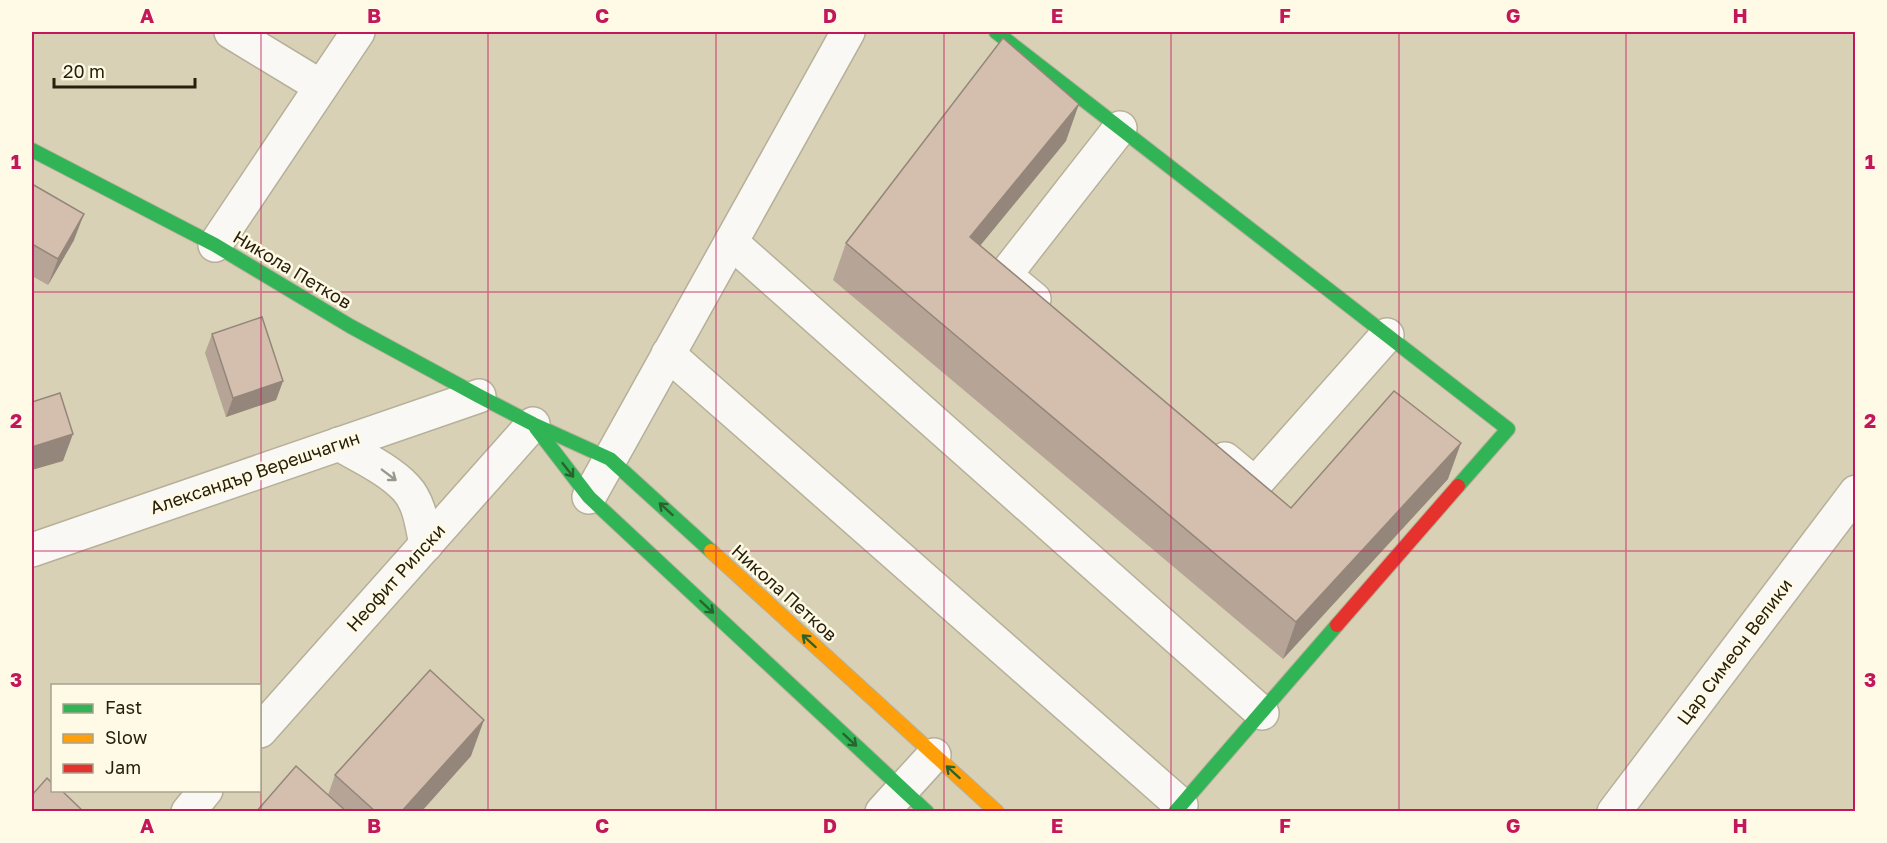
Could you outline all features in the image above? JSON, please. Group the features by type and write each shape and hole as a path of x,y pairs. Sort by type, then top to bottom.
{"main road":[{"path":"996,32 1508,429 1178,808"},
{"name":"Никола Петков","path":"32,150 215,245 350,327 479,396 533,424 610,459 997,812"},
{"name":"Никола Петков","path":"533,424 589,497 892,800 927,812"}],"street":[{"path":"231,32 321,86"},
{"path":"215,245 358,32"},
{"path":"589,497 848,32"},
{"path":"1059,320 1005,275 1120,128"},
{"path":"731,242 1262,713"},
{"path":"1202,439 1255,484 1387,335"},
{"path":"668,354 1178,808"},
{"name":"Александър Верешчагин","path":"32,550 479,396"},
{"name":"Неофит Рилски","path":"261,730 533,424"},
{"path":"339,444 406,488 421,518 426,545"},
{"name":"Цар Симеон Велики","path":"1614,812 1856,492"},
{"path":"892,800 934,754"},
{"path":"188,812 205,792"}],"building":[{"path":"1003,38 1079,104 970,237 1291,508 1394,391 1461,443 1296,622 846,243"},
{"path":"32,184 84,214 58,259 32,244"},
{"path":"262,317 283,381 233,398 212,334"},
{"path":"60,393 73,434 32,447 32,402"},
{"path":"430,670 484,720 401,812 376,812 335,775"},
{"path":"296,766 347,812 256,812"},
{"path":"47,778 51,782 51,792 63,792 84,812 32,812 32,795"}],"traffic: fast":[{"path":"996,32 1508,429 1458,486"},
{"path":"32,150 215,245 350,326 479,396 533,424 610,459 711,551"},
{"path":"536,428 589,497 927,812"},
{"path":"1175,812 1337,625"}],"traffic: slow":[{"path":"711,551 997,812"}],"traffic: jam":[{"path":"1337,625 1458,486"}]}
